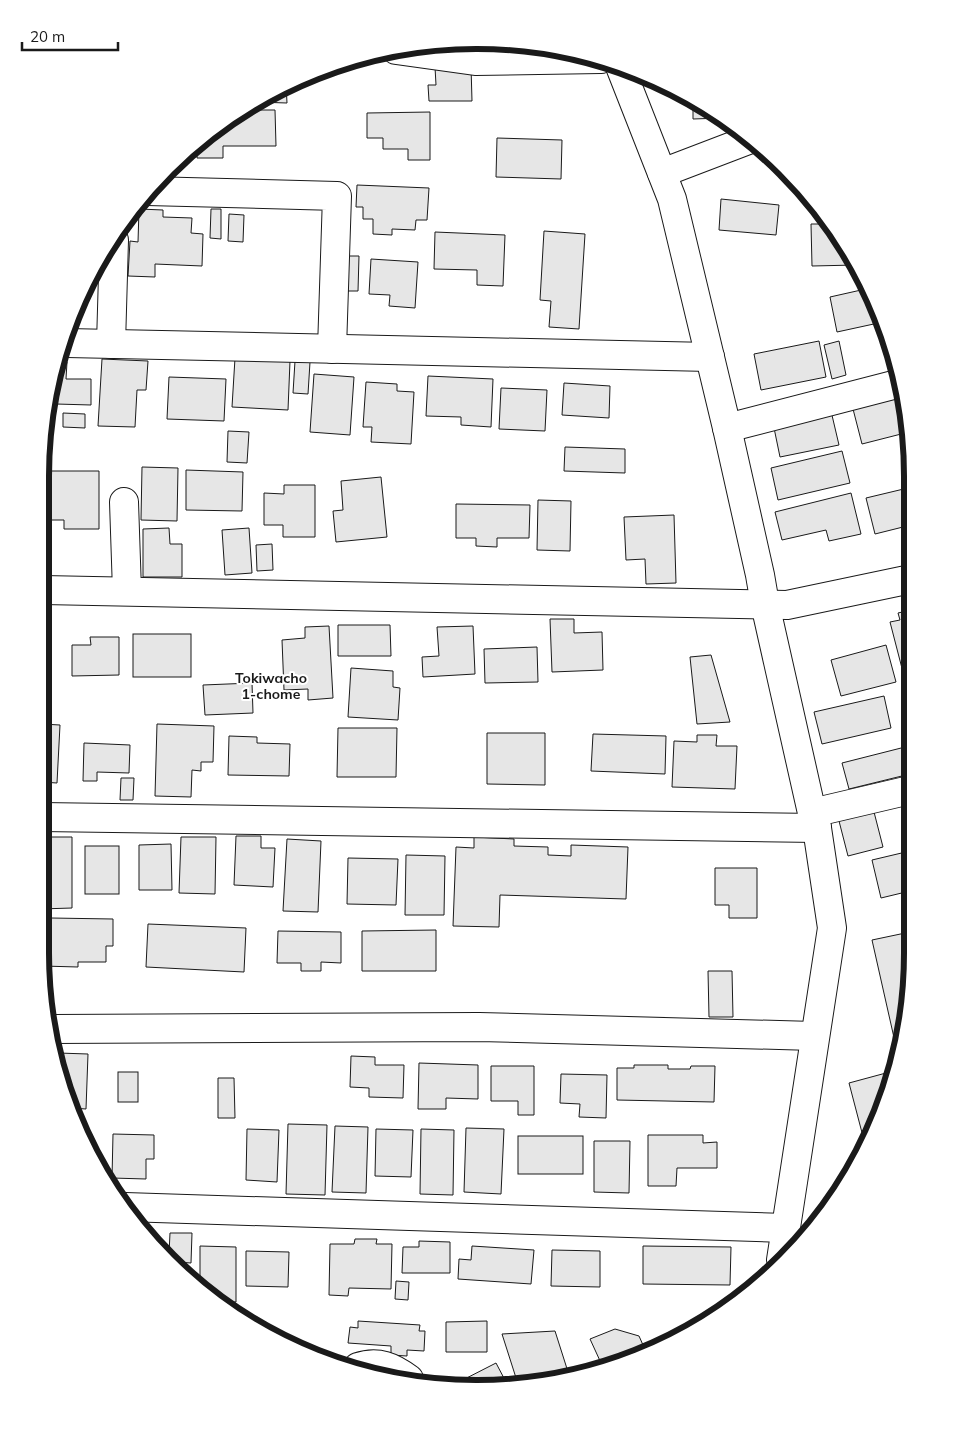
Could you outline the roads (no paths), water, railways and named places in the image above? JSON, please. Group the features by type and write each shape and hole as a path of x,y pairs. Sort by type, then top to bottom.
{"street":[{"path":"416,53 475,61 574,60"},
{"path":"623,75 672,199 727,428 815,821 832,928 782,1251"},
{"path":"662,173 742,141"},
{"path":"158,191 337,196 332,349"},
{"path":"111,344 114,251"},
{"path":"70,343 710,357"},
{"path":"727,428 894,385"},
{"path":"124,502 127,591"},
{"path":"49,590 786,605 904,580"},
{"path":"49,817 815,821 904,792"},
{"path":"56,1029 479,1027 814,1036"},
{"path":"133,1207 786,1228"},
{"path":"363,1365 370,1363 396,1369 403,1374"}],"district":[{"name":"Tokiwacho 1-chome","path":"271,686"}]}
